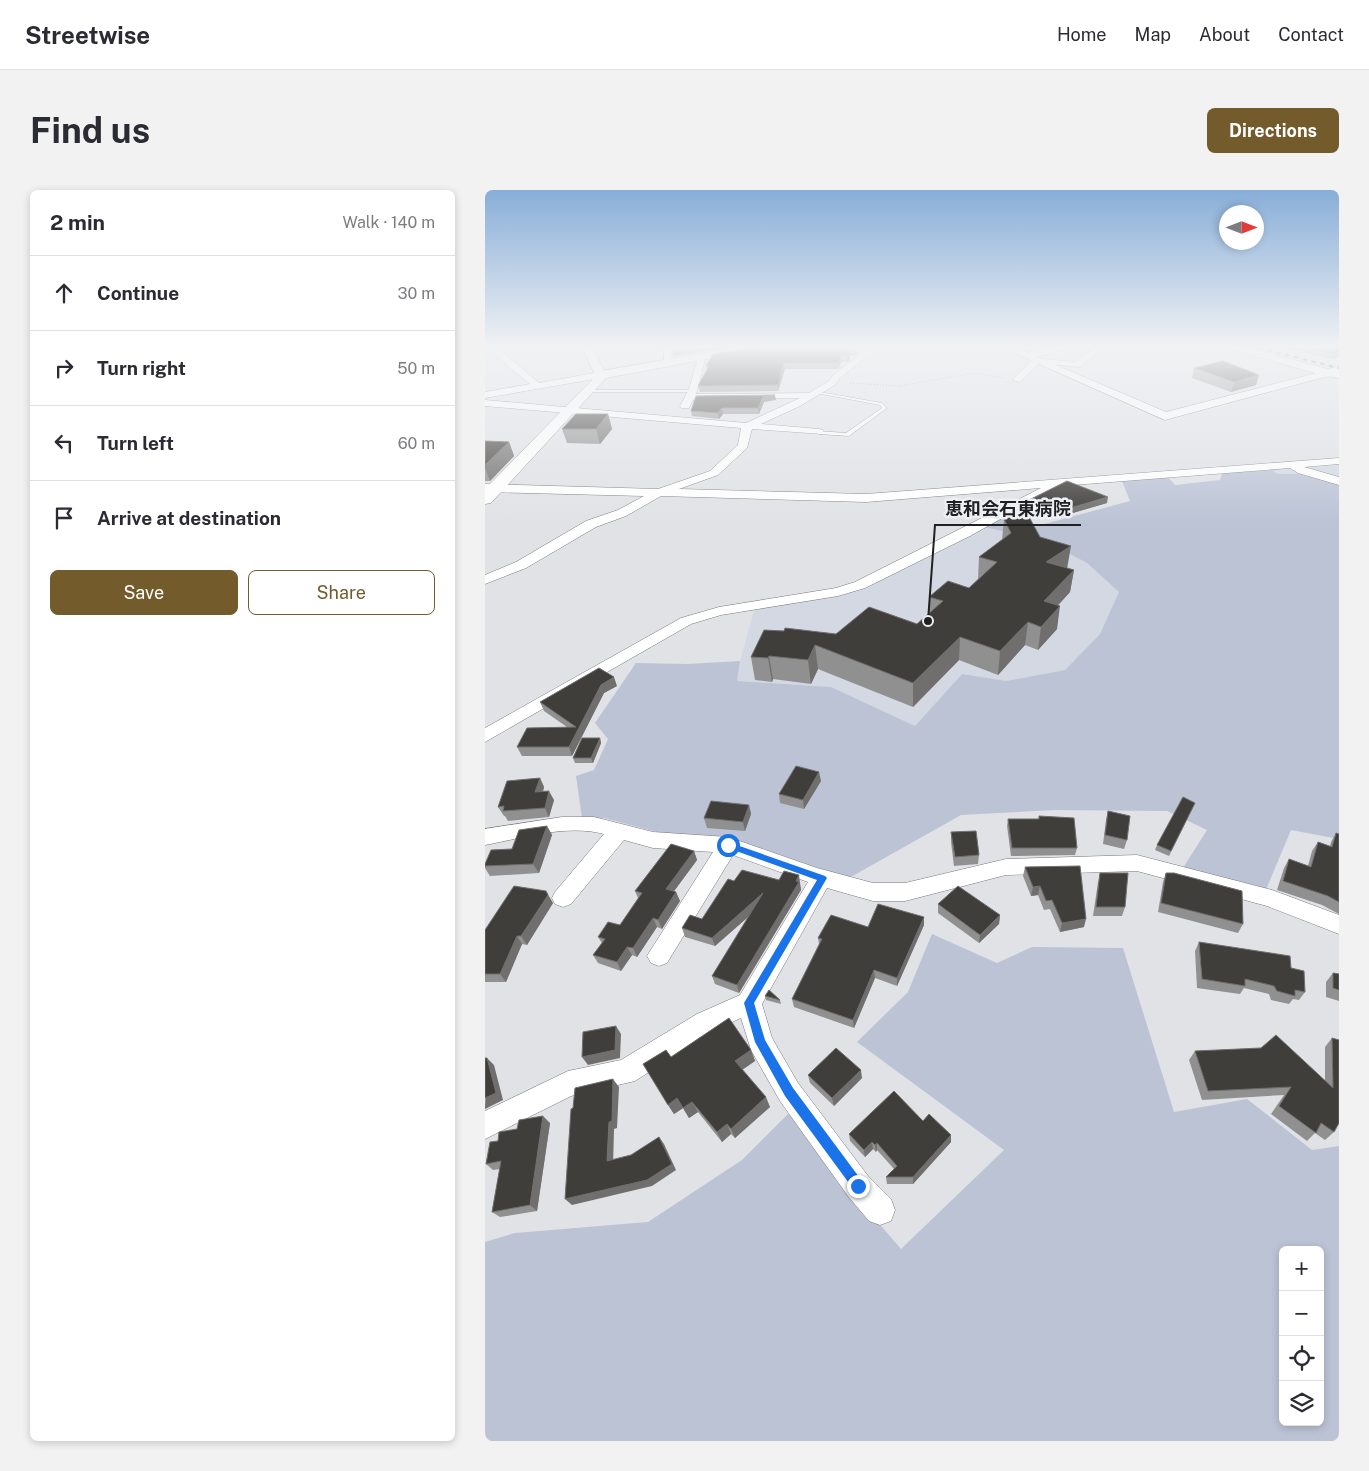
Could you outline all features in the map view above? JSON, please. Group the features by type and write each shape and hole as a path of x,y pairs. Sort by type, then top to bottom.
{"main road":[{"path":"489,492 575,406"}],"street":[{"path":"517,406 819,432"},
{"path":"677,421 685,406"},
{"path":"747,426 788,406"},
{"path":"1143,406 1165,416 1203,406"},
{"path":"485,580 521,565 591,524 622,513 658,493 714,473 743,446 747,426"},
{"path":"489,492 658,493 866,498 1339,461"},
{"path":"1292,465 1302,471 1339,481"},
{"path":"485,736 686,621 719,611 838,592 860,585 965,533 1060,482"},
{"path":"485,836 562,824 595,824 653,840 728,845 822,878 873,892 905,892 1006,867 1137,863 1222,884 1272,899 1339,925"},
{"path":"563,898 620,830"},
{"path":"659,956 728,845"},
{"path":"485,1125 568,1084 626,1072 706,1022 749,1003 822,878"},
{"path":"749,1003 760,1042 789,1092 858,1186 881,1210"}],"lane":[{"path":"819,432 847,435 885,408 884,406"}],"shaded area":[{"path":"1339,465 1339,479 1308,474 1278,474 1272,470"},
{"path":"1272,470 1278,474 1308,474 1339,479 1339,839 1291,830 1265,892 1183,868 1207,830 1167,811 1055,810 961,815 849,878 754,847 661,833 604,818 582,818 576,776 594,770 608,739 595,723 636,663 687,664 740,661 737,681 831,687 915,726 962,674 1006,681 1065,670 1100,634 1119,592 1087,563 1043,540 984,527 1000,516 1026,529 1130,501 1122,481 1168,477 1175,485 1220,480 1222,473"},
{"path":"984,527 1042,540 1087,563 1119,592 1100,634 1065,670 1006,681 962,674 915,726 831,687 737,681 740,661 755,607 848,593"},
{"path":"932,934 997,963 1032,947 1123,948 1174,1112 1247,1099 1312,1150 1339,1146 1339,1441 485,1441 485,1242 515,1233 648,1222 742,1160 791,1111 833,1170 901,1249 1004,1150 857,1042 908,992"}],"building":[{"path":"693,406 759,406 758,408 722,408 718,413 691,411"},
{"path":"576,414 608,414 596,429 562,429"},
{"path":"485,441 509,442 485,465"},
{"path":"1067,481 1108,497 1060,511 1057,509 1045,511 1027,501"},
{"path":"1028,515 1040,537 1071,546 1046,562 1074,570 1044,601 1060,606 1041,627 1028,622 1000,651 960,637 913,683 815,645 808,660 769,656 768,658 751,657 764,630 784,631 785,628 836,634 869,607 917,624 943,601 929,597 948,581 969,588 997,562 979,557 1011,533 1004,519 1007,519 1006,516"},
{"path":"599,668 614,677 601,685 569,747 517,747 527,728 576,727 540,702"},
{"path":"582,738 600,738 591,758 573,758"},
{"path":"796,766 819,772 803,800 779,794"},
{"path":"540,778 535,792 549,791 545,808 503,811 504,806 498,807 507,781"},
{"path":"1183,797 1195,803 1171,851 1157,845"},
{"path":"711,801 749,805 743,822 704,818"},
{"path":"1108,811 1130,816 1127,840 1105,835"},
{"path":"1039,816 1074,818 1077,848 1012,848 1008,819 1039,819"},
{"path":"547,826 533,864 485,866 491,850 512,849 519,830"},
{"path":"976,831 979,855 955,857 951,832"},
{"path":"1336,833 1339,834 1339,902 1328,896 1283,881 1289,859 1311,867 1318,842 1332,847"},
{"path":"671,844 694,851 666,889 676,892 658,920 653,918 633,948 627,947 617,962 593,955 605,939 598,937 608,922 620,925 642,893 635,891"},
{"path":"1080,866 1086,919 1062,923 1052,900 1046,901 1040,886 1033,887 1025,867"},
{"path":"742,870 779,880 784,871 799,875 796,881 799,882 737,985 712,976 763,893 712,938 682,928 690,915 702,919 728,879 734,881"},
{"path":"1100,873 1128,873 1125,907 1096,907"},
{"path":"1166,873 1174,873 1242,891 1243,924 1161,903"},
{"path":"514,886 546,891 548,895 521,936 517,936 500,974 485,974 485,930"},
{"path":"958,886 1000,915 980,935 938,904"},
{"path":"878,904 924,917 897,978 874,970 853,1020 792,999 822,939 818,938 831,915 868,927"},
{"path":"1199,942 1290,956 1291,968 1304,971 1305,992 1295,990 1295,996 1277,991 1274,986 1245,979 1245,986 1202,979"},
{"path":"1333,973 1339,974 1339,990 1333,988"},
{"path":"769,990 780,1000 765,996"},
{"path":"729,1018 751,1050 735,1061 766,1097 731,1129 727,1124 717,1132 692,1102 683,1108 677,1098 668,1105 643,1064 666,1050 671,1057"},
{"path":"616,1026 615,1050 582,1057 583,1032"},
{"path":"1276,1035 1333,1088 1332,1038 1339,1040 1339,1123 1334,1132 1321,1123 1316,1133 1279,1106 1291,1087 1208,1091 1195,1051 1261,1048"},
{"path":"836,1048 861,1070 832,1098 808,1075"},
{"path":"485,1058 487,1058 496,1093 485,1098"},
{"path":"613,1079 612,1121 609,1122 607,1161 631,1155 659,1137 672,1164 647,1180 565,1199 571,1109 573,1108 575,1088"},
{"path":"894,1091 923,1121 929,1114 951,1135 913,1177 886,1177 897,1166 877,1143 875,1145 872,1142 864,1150 849,1134"},
{"path":"543,1116 530,1205 492,1212 501,1161 486,1164 490,1142 498,1141 499,1132 517,1129 519,1120"}],"place":[{"name":"恵和会石東病院","path":"928,621"}],"route":[{"path":"728,845 822,878 749,1003 760,1042 789,1092 858,1186"}]}
